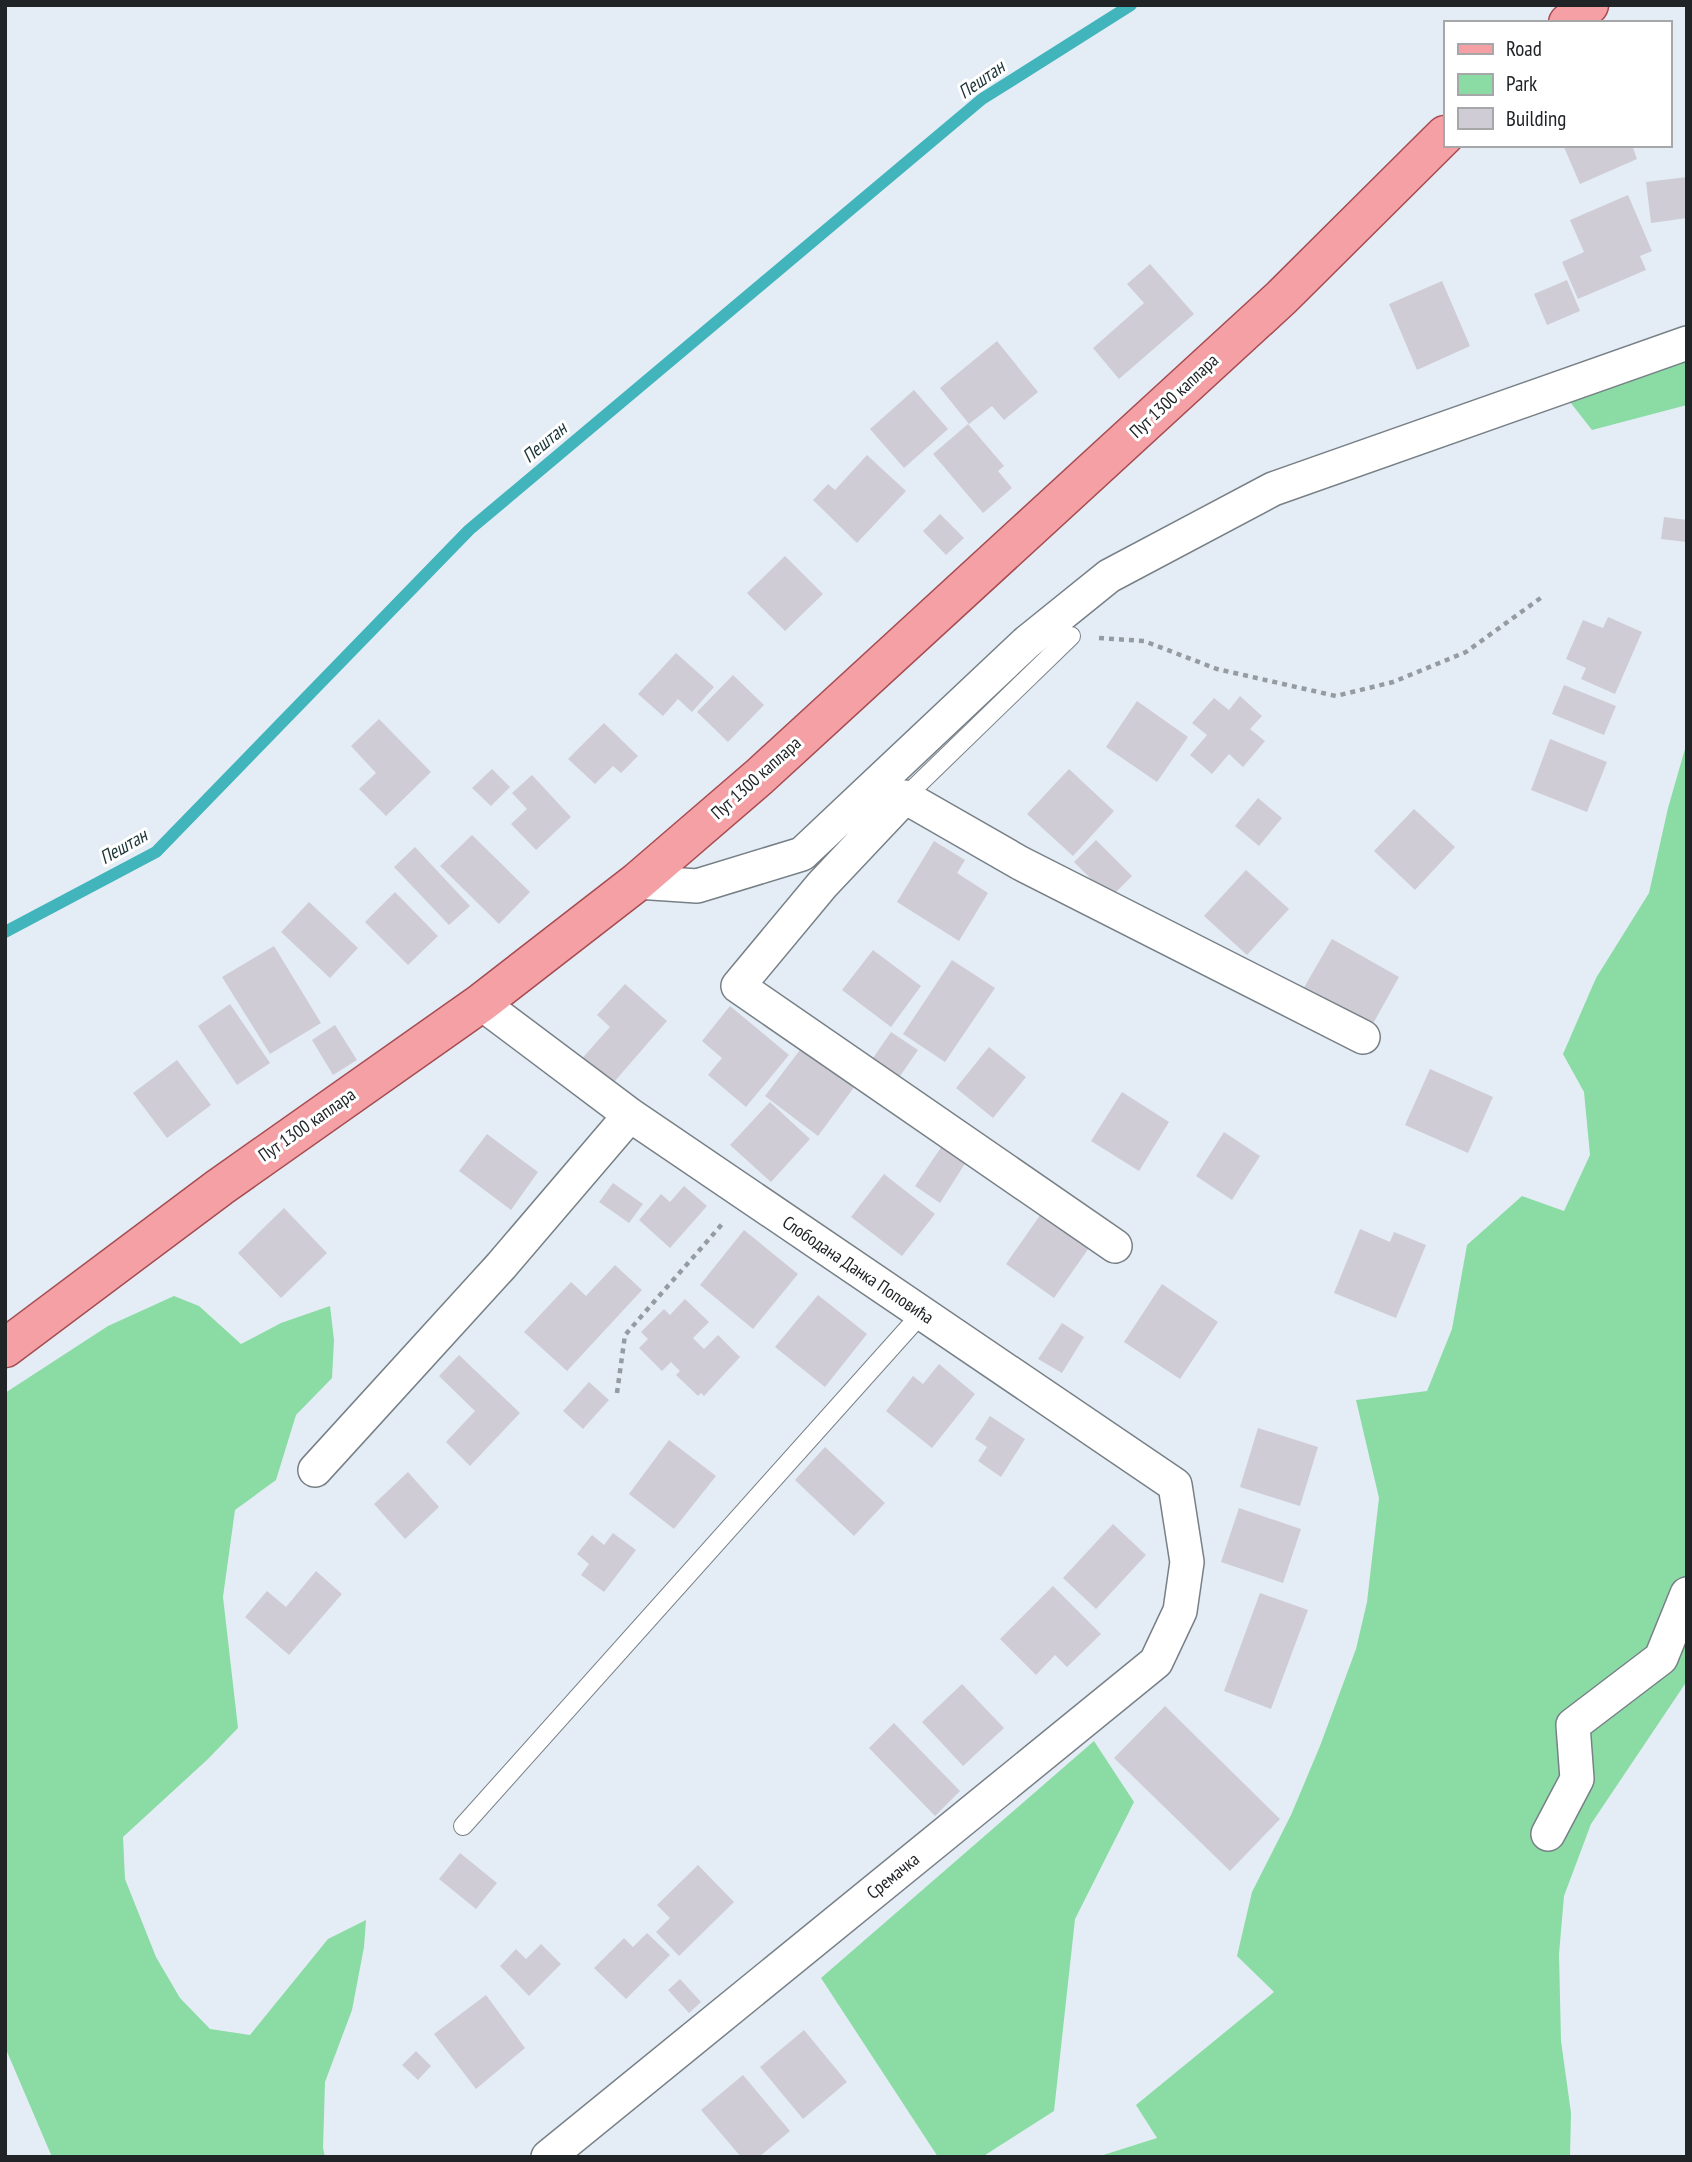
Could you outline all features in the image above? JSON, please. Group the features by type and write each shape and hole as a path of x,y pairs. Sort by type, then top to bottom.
{"main road":[{"path":"1570,21 1590,5"},
{"name":"Пут 1300 каплара","path":"5,1348 271,1150 481,1003 637,882 759,777 1230,345 1316,265 1444,136"}],"street":[{"path":"637,882 697,886 802,854 1026,643 1109,576 1273,489 1687,344"},
{"path":"1115,1246 738,986 822,885 905,797 1020,863 1363,1037"},
{"path":"802,854 822,885"},
{"name":"Слободана Данка Поповића","path":"481,1003 630,1115 1175,1485 1187,1562"},
{"path":"315,1470 501,1266 630,1115"},
{"name":"Сремачка","path":"548,2157 1156,1662 1180,1611 1187,1562"},
{"path":"1548,1834 1577,1779 1573,1726 1661,1658 1687,1594"}],"lane":[{"path":"905,797 1071,636"},
{"path":"463,1826 922,1314"}],"path":[{"path":"1071,636 1144,642 1217,669 1336,696 1394,682 1466,652 1542,597"},
{"path":"617,1393 625,1335 748,1195"}],"green space":[{"path":"1687,351 1687,405 1592,430 1563,393"},
{"path":"1687,742 1687,1681 1591,1824 1564,1896 1559,1954 1561,2041 1571,2113 1570,2157 1097,2157 1157,2138 1136,2105 1274,1992 1237,1956 1252,1892 1291,1815 1320,1746 1356,1649 1367,1602 1379,1498 1356,1400 1427,1391 1452,1329 1467,1245 1522,1196 1564,1211 1590,1155 1584,1092 1563,1054 1596,978 1649,893 1668,808"},
{"path":"174,1296 199,1306 241,1344 281,1323 330,1306 334,1340 332,1378 296,1415 276,1480 235,1510 223,1597 238,1728 123,1837 125,1879 156,1957 180,1998 210,2029 250,2035 328,1939 366,1920 364,1947 352,2010 325,2082 325,2157 52,2157 5,2047 5,1393 108,1326"},
{"path":"1094,1741 1134,1802 1075,1919 1054,2111 982,2157 938,2157 821,1978"}],"building":[{"path":"1564,147 1633,147 1637,159 1580,184"},
{"path":"1687,177 1687,218 1651,223 1646,182"},
{"path":"1628,195 1652,251 1640,256 1646,270 1578,299 1562,262 1584,252 1570,220"},
{"path":"1150,264 1194,314 1119,379 1093,348 1144,303 1127,284"},
{"path":"1567,280 1580,311 1547,325 1534,294"},
{"path":"1442,281 1470,346 1417,370 1389,304"},
{"path":"997,341 1038,392 1004,420 992,406 969,424 940,388"},
{"path":"914,390 948,429 904,468 870,429"},
{"path":"968,424 1004,466 998,471 1012,488 983,513 933,454"},
{"path":"867,455 906,491 857,543 813,500 828,484 835,490"},
{"path":"940,514 964,538 946,555 923,531"},
{"path":"1664,517 1687,520 1687,542 1661,539"},
{"path":"785,556 823,594 785,631 747,593"},
{"path":"1608,617 1642,632 1615,694 1581,679 1586,668 1566,659 1583,620 1603,628"},
{"path":"676,653 714,687 692,712 678,699 663,716 638,694"},
{"path":"733,675 764,705 728,742 697,712"},
{"path":"1564,685 1616,706 1604,735 1552,714"},
{"path":"1240,696 1262,716 1250,729 1265,741 1243,767 1229,754 1212,774 1190,755 1207,735 1192,723 1214,698 1229,710"},
{"path":"1137,701 1188,737 1157,782 1106,747"},
{"path":"379,719 431,772 386,816 359,789 376,773 351,746"},
{"path":"604,723 638,756 621,773 613,766 595,784 568,759"},
{"path":"1550,739 1607,762 1587,812 1531,790"},
{"path":"492,769 510,787 491,806 472,788"},
{"path":"1069,769 1114,811 1073,856 1027,814"},
{"path":"532,775 571,817 536,850 511,824 527,809 512,793"},
{"path":"1258,798 1282,818 1259,846 1235,826"},
{"path":"1414,809 1455,847 1415,890 1374,851"},
{"path":"472,835 530,892 499,924 440,866"},
{"path":"1096,840 1132,876 1110,898 1074,862"},
{"path":"934,841 965,860 957,873 988,893 959,941 897,902"},
{"path":"415,847 470,906 449,925 394,867"},
{"path":"1246,870 1289,909 1247,955 1204,916"},
{"path":"395,892 438,936 408,965 365,922"},
{"path":"309,902 358,948 330,978 281,932"},
{"path":"1332,939 1399,977 1370,1029 1302,991"},
{"path":"274,946 321,1023 270,1054 222,977"},
{"path":"873,950 921,986 891,1027 842,990"},
{"path":"952,960 995,988 945,1062 903,1034"},
{"path":"625,984 667,1021 608,1089 578,1063 610,1027 597,1015"},
{"path":"230,1004 270,1063 237,1085 198,1026"},
{"path":"730,1006 789,1055 746,1107 708,1075 722,1058 702,1041"},
{"path":"335,1025 357,1060 333,1075 312,1040"},
{"path":"891,1032 918,1050 898,1079 871,1061"},
{"path":"803,1046 855,1086 818,1136 765,1096"},
{"path":"989,1047 1026,1077 993,1118 956,1088"},
{"path":"177,1060 211,1105 167,1138 133,1093"},
{"path":"1430,1069 1493,1097 1468,1153 1405,1125"},
{"path":"1122,1092 1169,1122 1139,1171 1091,1141"},
{"path":"770,1102 810,1139 771,1182 730,1145"},
{"path":"1224,1132 1260,1156 1232,1200 1196,1176"},
{"path":"487,1134 538,1172 511,1210 459,1171"},
{"path":"942,1146 966,1162 940,1203 915,1186"},
{"path":"884,1174 935,1214 902,1256 851,1217"},
{"path":"613,1183 643,1204 629,1223 599,1202"},
{"path":"684,1186 707,1206 670,1248 639,1220 661,1194 670,1202"},
{"path":"284,1208 327,1253 281,1298 238,1253"},
{"path":"1043,1211 1091,1245 1054,1298 1006,1264"},
{"path":"1360,1229 1390,1242 1394,1232 1426,1245 1396,1318 1334,1293"},
{"path":"744,1230 798,1274 753,1329 700,1285"},
{"path":"615,1265 642,1290 567,1371 524,1332 571,1282 586,1296"},
{"path":"1162,1284 1218,1322 1180,1379 1124,1342"},
{"path":"818,1295 867,1334 825,1387 775,1347"},
{"path":"685,1299 709,1322 693,1338 704,1349 718,1335 740,1357 704,1396 701,1393 698,1396 676,1375 680,1371 671,1362 662,1371 639,1348 648,1339 641,1332 664,1309 670,1315"},
{"path":"1062,1323 1084,1337 1062,1373 1038,1359"},
{"path":"459,1355 520,1413 470,1466 446,1442 475,1411 439,1376"},
{"path":"939,1364 975,1394 932,1448 886,1411 913,1376 923,1384"},
{"path":"589,1382 609,1400 583,1429 563,1411"},
{"path":"990,1416 1025,1439 1001,1477 978,1461 987,1447 975,1439"},
{"path":"1258,1428 1318,1447 1300,1506 1240,1487"},
{"path":"669,1440 716,1476 674,1529 629,1494"},
{"path":"825,1447 885,1503 854,1536 795,1480"},
{"path":"408,1472 439,1507 405,1539 374,1504"},
{"path":"1239,1508 1301,1529 1283,1583 1221,1562"},
{"path":"1113,1524 1146,1555 1096,1609 1063,1578"},
{"path":"613,1533 636,1550 604,1592 581,1575 589,1564 577,1554 592,1535 604,1545"},
{"path":"316,1571 342,1594 289,1655 245,1617 267,1591 286,1607"},
{"path":"1053,1586 1101,1634 1067,1667 1055,1655 1036,1675 1000,1639"},
{"path":"1260,1593 1308,1610 1271,1709 1224,1691"},
{"path":"962,1684 1004,1728 963,1766 922,1722"},
{"path":"1165,1706 1280,1819 1230,1871 1114,1758"},
{"path":"894,1723 960,1791 935,1816 869,1748"},
{"path":"460,1853 497,1883 476,1909 439,1879"},
{"path":"698,1865 734,1902 679,1956 656,1932 670,1918 657,1905"},
{"path":"647,1933 670,1955 626,1999 594,1968 624,1938 633,1947"},
{"path":"541,1944 561,1964 529,1996 500,1966 516,1949 526,1959"},
{"path":"680,1979 701,2002 689,2013 668,1990"},
{"path":"486,1995 525,2048 476,2089 434,2034"},
{"path":"804,2030 847,2082 803,2119 760,2067"},
{"path":"416,2051 431,2066 418,2080 402,2065"},
{"path":"743,2075 790,2131 759,2157 741,2157 701,2110"}],"waterway":[{"name":"Пештан","path":"5,932 156,852 469,530 982,99 1131,5"}]}
